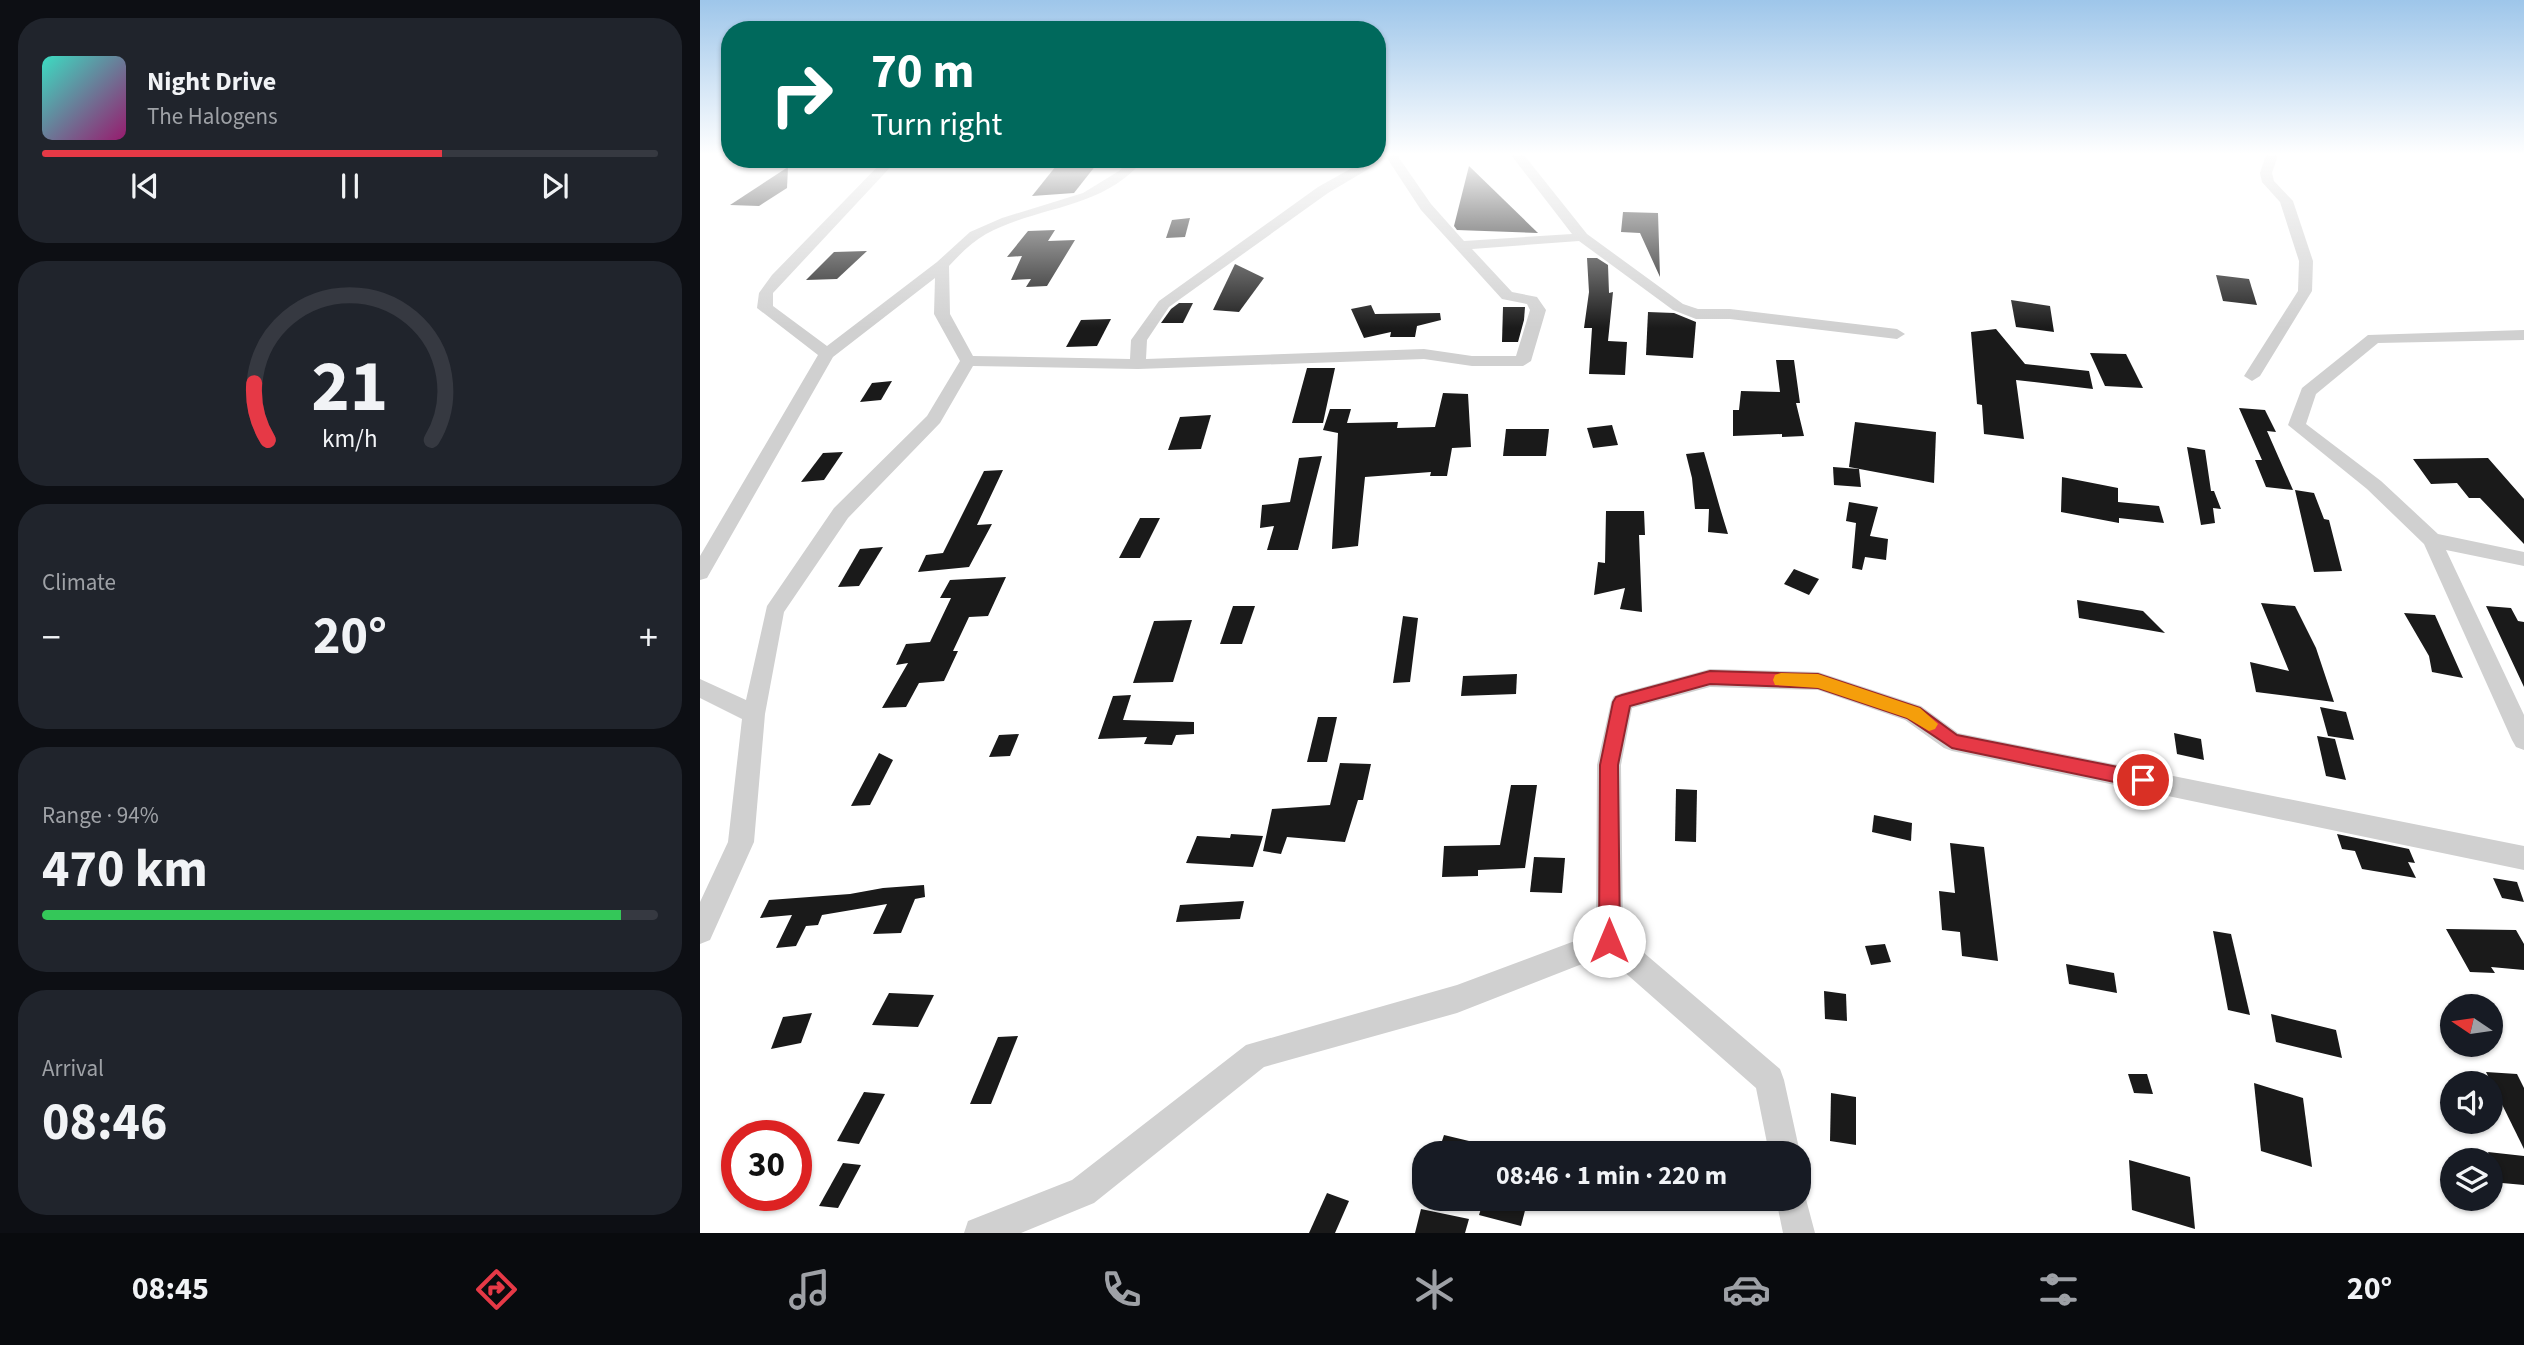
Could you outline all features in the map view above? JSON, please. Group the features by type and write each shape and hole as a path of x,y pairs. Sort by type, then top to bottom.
{"street":[{"path":"827,354 765,308 766,293 776,278 840,213"},
{"path":"700,573 827,354 942,265 967,240 987,229 1037,213"},
{"path":"1138,364 1139,340 1164,304 1292,213"},
{"path":"968,360 1138,364 1424,354 1472,361 1523,360 1538,310 1532,299 1507,296 1431,213"},
{"path":"1563,213 1582,237 1657,293 1678,307 1696,314 1731,314 1763,320 1897,334"},
{"path":"2252,376 2305,291 2306,261 2291,213"},
{"path":"1463,245 1582,237"},
{"path":"942,265 942,314 968,360"},
{"path":"2523,735 2432,540 2375,485 2297,425 2308,392 2374,338 2524,335"},
{"path":"700,931 741,842 754,714 774,611 841,513 934,419 968,360"},
{"path":"2432,540 2524,559"},
{"path":"1782,1141 1769,1080 1609,941 1609,765 1622,702 1710,678 1818,681 1913,713 1952,741 2524,858"},
{"path":"700,688 754,714"},
{"path":"980,1233 1083,1192 1256,1055 1457,999 1609,941"},
{"path":"1794,1211 1799,1233"}],"building":[{"path":"1457,213 1517,213 1538,233 1457,230 1454,226"},
{"path":"1623,213 1658,213 1660,277 1640,233 1621,232"},
{"path":"1190,218 1185,237 1166,238 1172,220"},
{"path":"1055,230 1048,241 1075,240 1047,286 1026,287 1031,279 1011,280 1022,256 1007,257 1028,231"},
{"path":"867,251 837,279 806,280 834,252"},
{"path":"1587,258 1597,258 1608,265 1609,293 1613,292 1608,341 1627,342 1625,375 1589,374 1592,328 1584,328 1589,292"},
{"path":"1235,264 1264,278 1239,312 1213,310"},
{"path":"2216,275 2249,279 2257,305 2223,301"},
{"path":"2011,300 2050,306 2054,332 2016,327"},
{"path":"1179,303 1193,303 1183,323 1161,323 1171,309"},
{"path":"1371,305 1375,314 1440,313 1441,320 1417,326 1415,337 1390,337 1391,332 1364,338 1351,309"},
{"path":"1503,307 1525,307 1518,342 1502,342"},
{"path":"1648,312 1674,313 1696,322 1693,358 1646,355"},
{"path":"1111,319 1097,346 1066,347 1081,320"},
{"path":"1996,329 2025,364 2089,371 2093,389 2016,380 2024,439 1984,434 1982,405 1977,404 1971,332"},
{"path":"2090,353 2126,354 2143,388 2105,386"},
{"path":"1776,360 1794,360 1800,403 1796,403 1804,436 1733,436 1733,410 1739,410 1741,391 1780,392"},
{"path":"1307,368 1335,368 1323,423 1292,423"},
{"path":"892,381 881,400 860,402 872,383"},
{"path":"1443,393 1468,394 1471,447 1452,448 1447,476 1430,476 1431,472 1365,477 1358,546 1332,549 1338,433 1323,430 1330,409 1351,409 1347,423 1398,422 1397,428 1435,427"},
{"path":"2239,408 2265,410 2276,432 2267,431 2293,490 2266,487 2255,460 2262,460"},
{"path":"1211,415 1201,449 1168,450 1180,417"},
{"path":"1855,422 1936,432 1934,483 1849,467"},
{"path":"1612,425 1618,445 1593,448 1587,428"},
{"path":"1506,429 1549,429 1546,456 1503,456"},
{"path":"2187,447 2205,450 2211,491 2214,491 2221,509 2213,508 2215,523 2201,525"},
{"path":"843,452 824,480 801,482 823,453"},
{"path":"1704,452 1728,534 1708,532 1709,509 1695,509 1686,454"},
{"path":"1322,456 1298,550 1267,550 1274,526 1260,528 1262,505 1290,502 1299,458"},
{"path":"2488,458 2524,499 2524,544 2480,498 2469,498 2457,483 2431,484 2413,459"},
{"path":"1833,467 1859,469 1861,487 1834,485"},
{"path":"1003,470 977,525 992,524 969,567 918,572 926,555 943,553 984,471"},
{"path":"2062,477 2118,488 2118,502 2159,506 2164,523 2119,518 2119,523 2061,512"},
{"path":"2295,490 2314,493 2324,519 2329,520 2342,571 2314,572"},
{"path":"1849,502 1878,507 1870,536 1888,539 1886,560 1865,557 1862,570 1852,568 1856,523 1846,521"},
{"path":"1606,511 1644,511 1645,535 1639,535 1642,612 1620,609 1625,588 1594,595 1598,562 1605,563"},
{"path":"1140,518 1160,518 1140,558 1119,558"},
{"path":"883,547 859,586 838,587 860,549"},
{"path":"1794,569 1819,579 1809,595 1784,584"},
{"path":"1006,577 988,616 969,617 953,651 958,651 944,681 919,683 906,707 882,708 908,663 896,665 906,644 930,642 951,598 940,598 950,580"},
{"path":"2077,600 2143,611 2165,633 2079,618"},
{"path":"2261,603 2295,606 2316,648 2334,702 2256,692 2250,662 2289,671"},
{"path":"1233,606 1255,606 1242,644 1220,644"},
{"path":"2486,606 2511,608 2518,621 2524,622 2524,687"},
{"path":"2404,613 2435,615 2463,678 2432,672 2429,656"},
{"path":"1403,616 1418,618 1410,682 1393,683"},
{"path":"1192,620 1173,682 1133,683 1154,621"},
{"path":"1517,674 1516,694 1461,696 1463,676"},
{"path":"1131,695 1123,720 1194,722 1194,734 1176,735 1172,745 1144,744 1147,737 1098,739 1113,696"},
{"path":"2320,707 2346,712 2354,740 2328,736"},
{"path":"1318,717 1337,717 1327,762 1307,762"},
{"path":"2174,733 2201,739 2204,760 2177,754"},
{"path":"1019,734 1010,756 989,757 999,735"},
{"path":"2317,736 2335,739 2346,780 2326,776"},
{"path":"879,753 893,760 870,805 851,806"},
{"path":"1340,763 1371,764 1363,800 1358,800 1345,842 1287,837 1281,854 1263,851 1272,809 1330,805"},
{"path":"1511,785 1537,785 1525,868 1478,870 1478,876 1442,877 1444,846 1500,845"},
{"path":"1676,789 1697,790 1696,842 1675,841"},
{"path":"1874,815 1912,823 1911,841 1872,832"},
{"path":"1231,834 1263,836 1253,867 1186,863 1197,836 1230,838"},
{"path":"2337,834 2409,849 2415,863 2408,862 2416,878 2362,869 2355,851 2342,849"},
{"path":"1950,843 1984,847 1998,961 1962,956 1960,932 1942,930 1939,891 1955,893"},
{"path":"1534,857 1565,858 1562,893 1530,892"},
{"path":"2493,878 2517,882 2524,902 2502,898"},
{"path":"924,885 925,897 915,899 901,933 873,934 887,904 822,915 818,925 806,926 796,946 776,948 792,915 760,918 769,900"},
{"path":"1244,901 1240,919 1176,922 1180,905"},
{"path":"2446,929 2516,930 2524,944 2524,970 2491,967 2495,973 2470,972"},
{"path":"2213,931 2231,934 2250,1015 2228,1010"},
{"path":"1885,944 1891,962 1871,965 1865,946"},
{"path":"2066,964 2114,973 2117,993 2069,984"},
{"path":"1824,991 1846,994 1847,1021 1825,1019"},
{"path":"889,993 934,995 918,1027 872,1025"},
{"path":"812,1013 801,1043 771,1049 783,1017"},
{"path":"2271,1014 2336,1030 2342,1058 2276,1042"},
{"path":"1018,1036 991,1104 970,1104 998,1037"},
{"path":"2503,1073 2517,1074 2524,1088 2524,1149 2503,1106"},
{"path":"2128,1074 2147,1074 2153,1094 2134,1093"},
{"path":"2254,1083 2303,1098 2312,1167 2261,1151"},
{"path":"864,1092 885,1094 859,1144 837,1141"},
{"path":"1831,1093 1856,1097 1856,1145 1830,1141"},
{"path":"1444,1135 1469,1141 1442,1141"},
{"path":"2503,1154 2524,1156 2524,1185 2503,1183"},
{"path":"2129,1160 2190,1177 2195,1229 2132,1210"},
{"path":"843,1163 861,1165 838,1208 819,1206"},
{"path":"1327,1193 1349,1201 1335,1233 1309,1233"},
{"path":"1420,1211 1469,1219 1465,1233 1415,1233"},
{"path":"1480,1211 1525,1211 1521,1226 1479,1215"}],"slow traffic":[{"path":"1781,680 1818,681 1913,713 1929,724"}],"route":[{"path":"1609,941 1609,765 1622,702 1710,678 1818,681 1913,713 1952,741 2143,780"}]}
